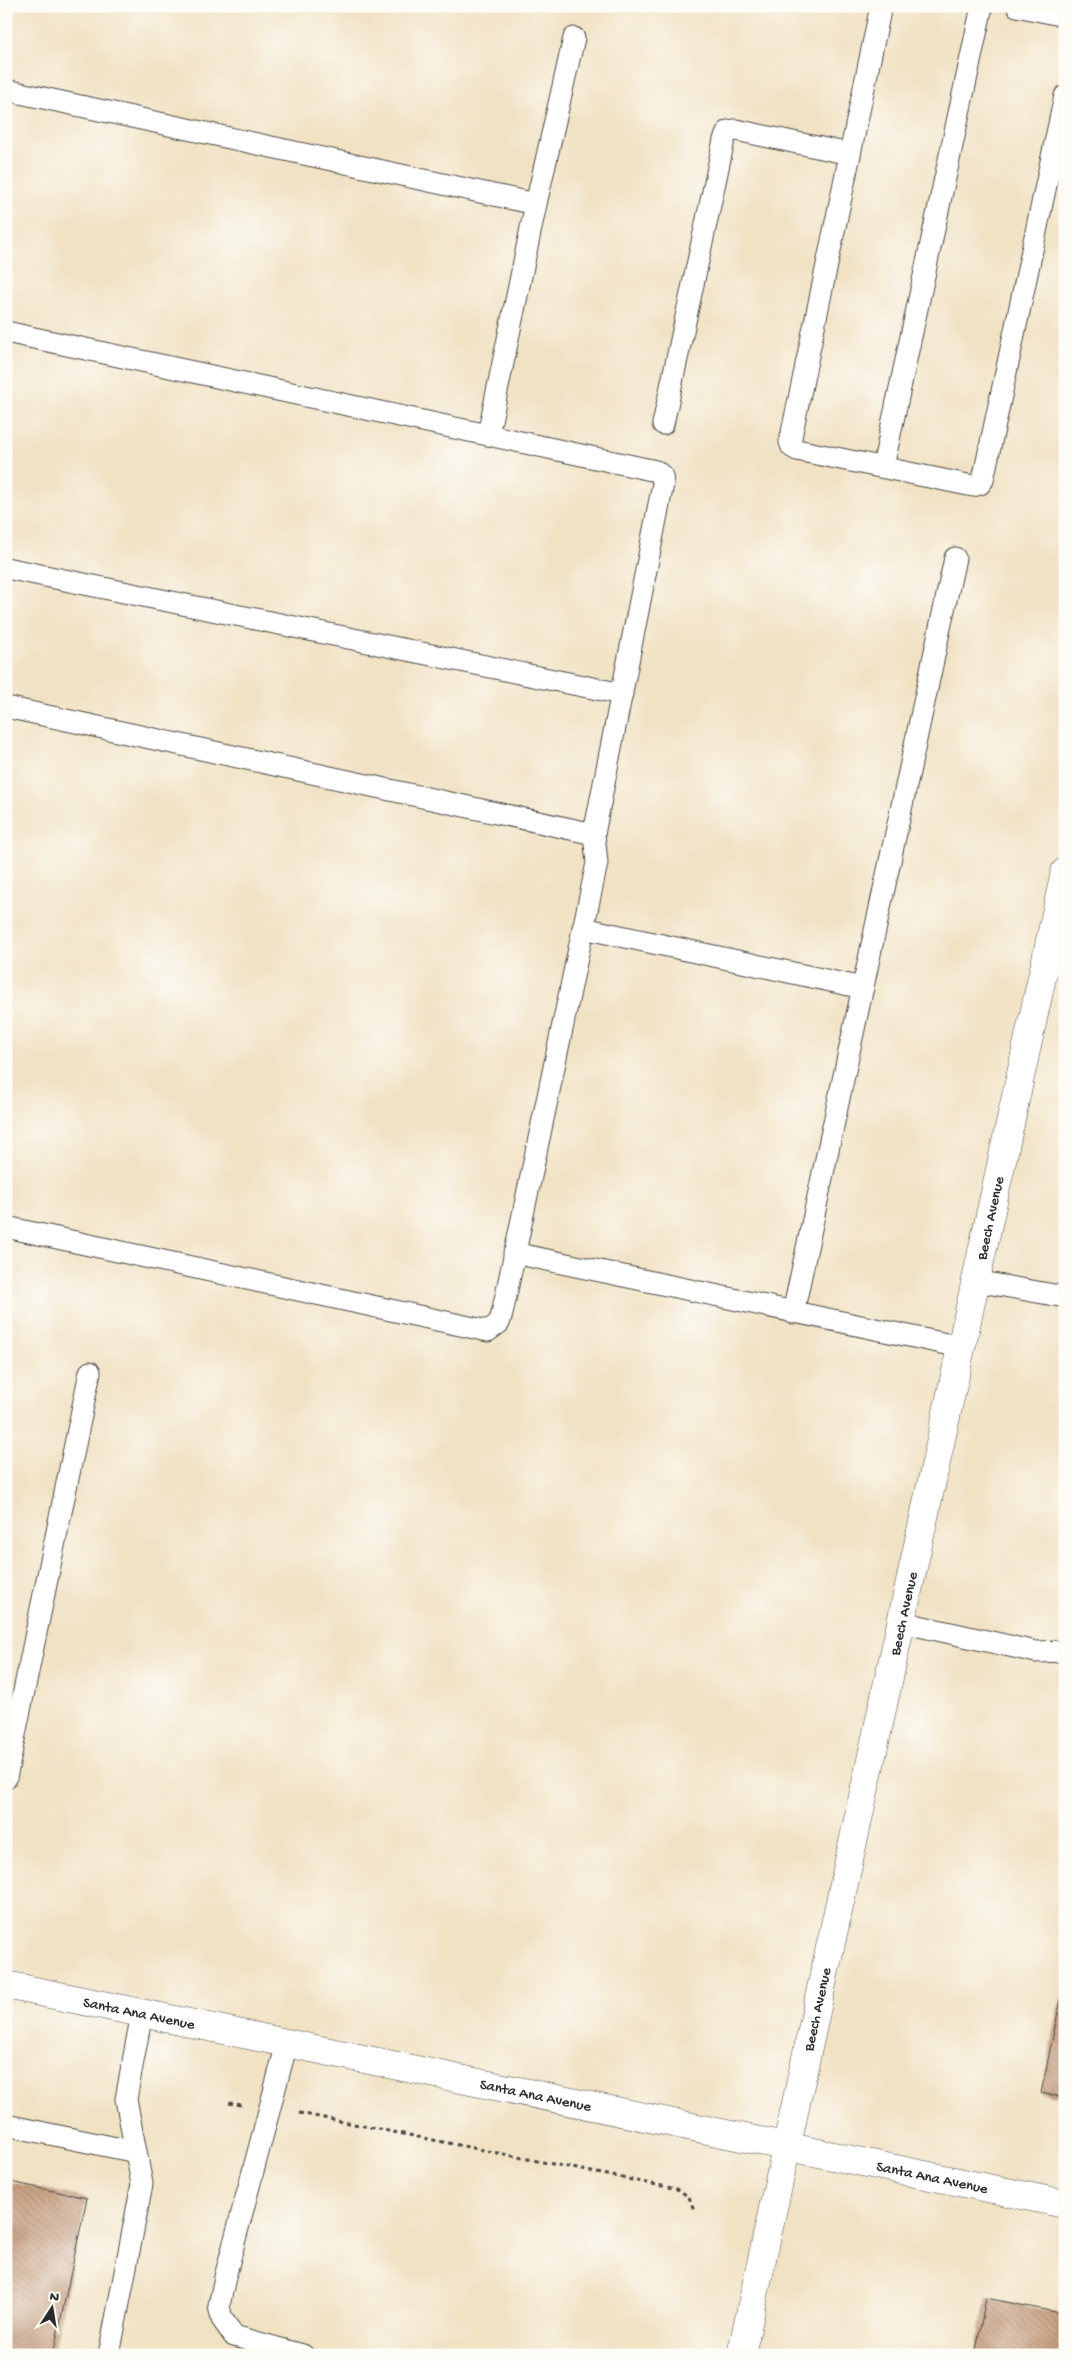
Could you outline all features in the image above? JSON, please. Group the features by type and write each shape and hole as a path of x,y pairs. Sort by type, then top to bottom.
{"main road":[{"name":"Beech Avenue","path":"741,2355 1065,872"},
{"name":"Santa Ana Avenue","path":"6,1985 1065,2204"}],"lane":[{"path":"881,6 790,442 792,447 797,450 973,486 980,484 983,480 1065,96"},
{"path":"883,468 982,6"},
{"path":"1017,6 1065,16"},
{"path":"488,435 536,204 574,38"},
{"path":"6,90 536,204"},
{"path":"663,424 724,140 728,131 736,130 850,154"},
{"path":"6,332 656,471 662,476 663,484 594,834 597,863 499,1323 488,1332 6,1227"},
{"path":"793,1313 955,558"},
{"path":"6,568 622,694"},
{"path":"6,707 594,834"},
{"path":"583,928 863,988"},
{"path":"514,1253 961,1347"},
{"path":"976,1281 1065,1297"},
{"path":"6,1778 90,1372"},
{"path":"901,1622 1036,1652 1065,1651"},
{"path":"110,2355 142,2184 126,2099 142,2013"},
{"path":"287,2043 230,2251 220,2306 222,2319 234,2336 303,2355"},
{"path":"6,2125 136,2152"}],"path":[{"path":"229,2103 309,2114 677,2189 690,2198 694,2210"}],"building":[{"path":"1065,1984 1065,2098 1041,2093"},
{"path":"6,2181 87,2198 53,2355 6,2355"},
{"path":"986,2298 1065,2314 1065,2355 975,2355"}]}
